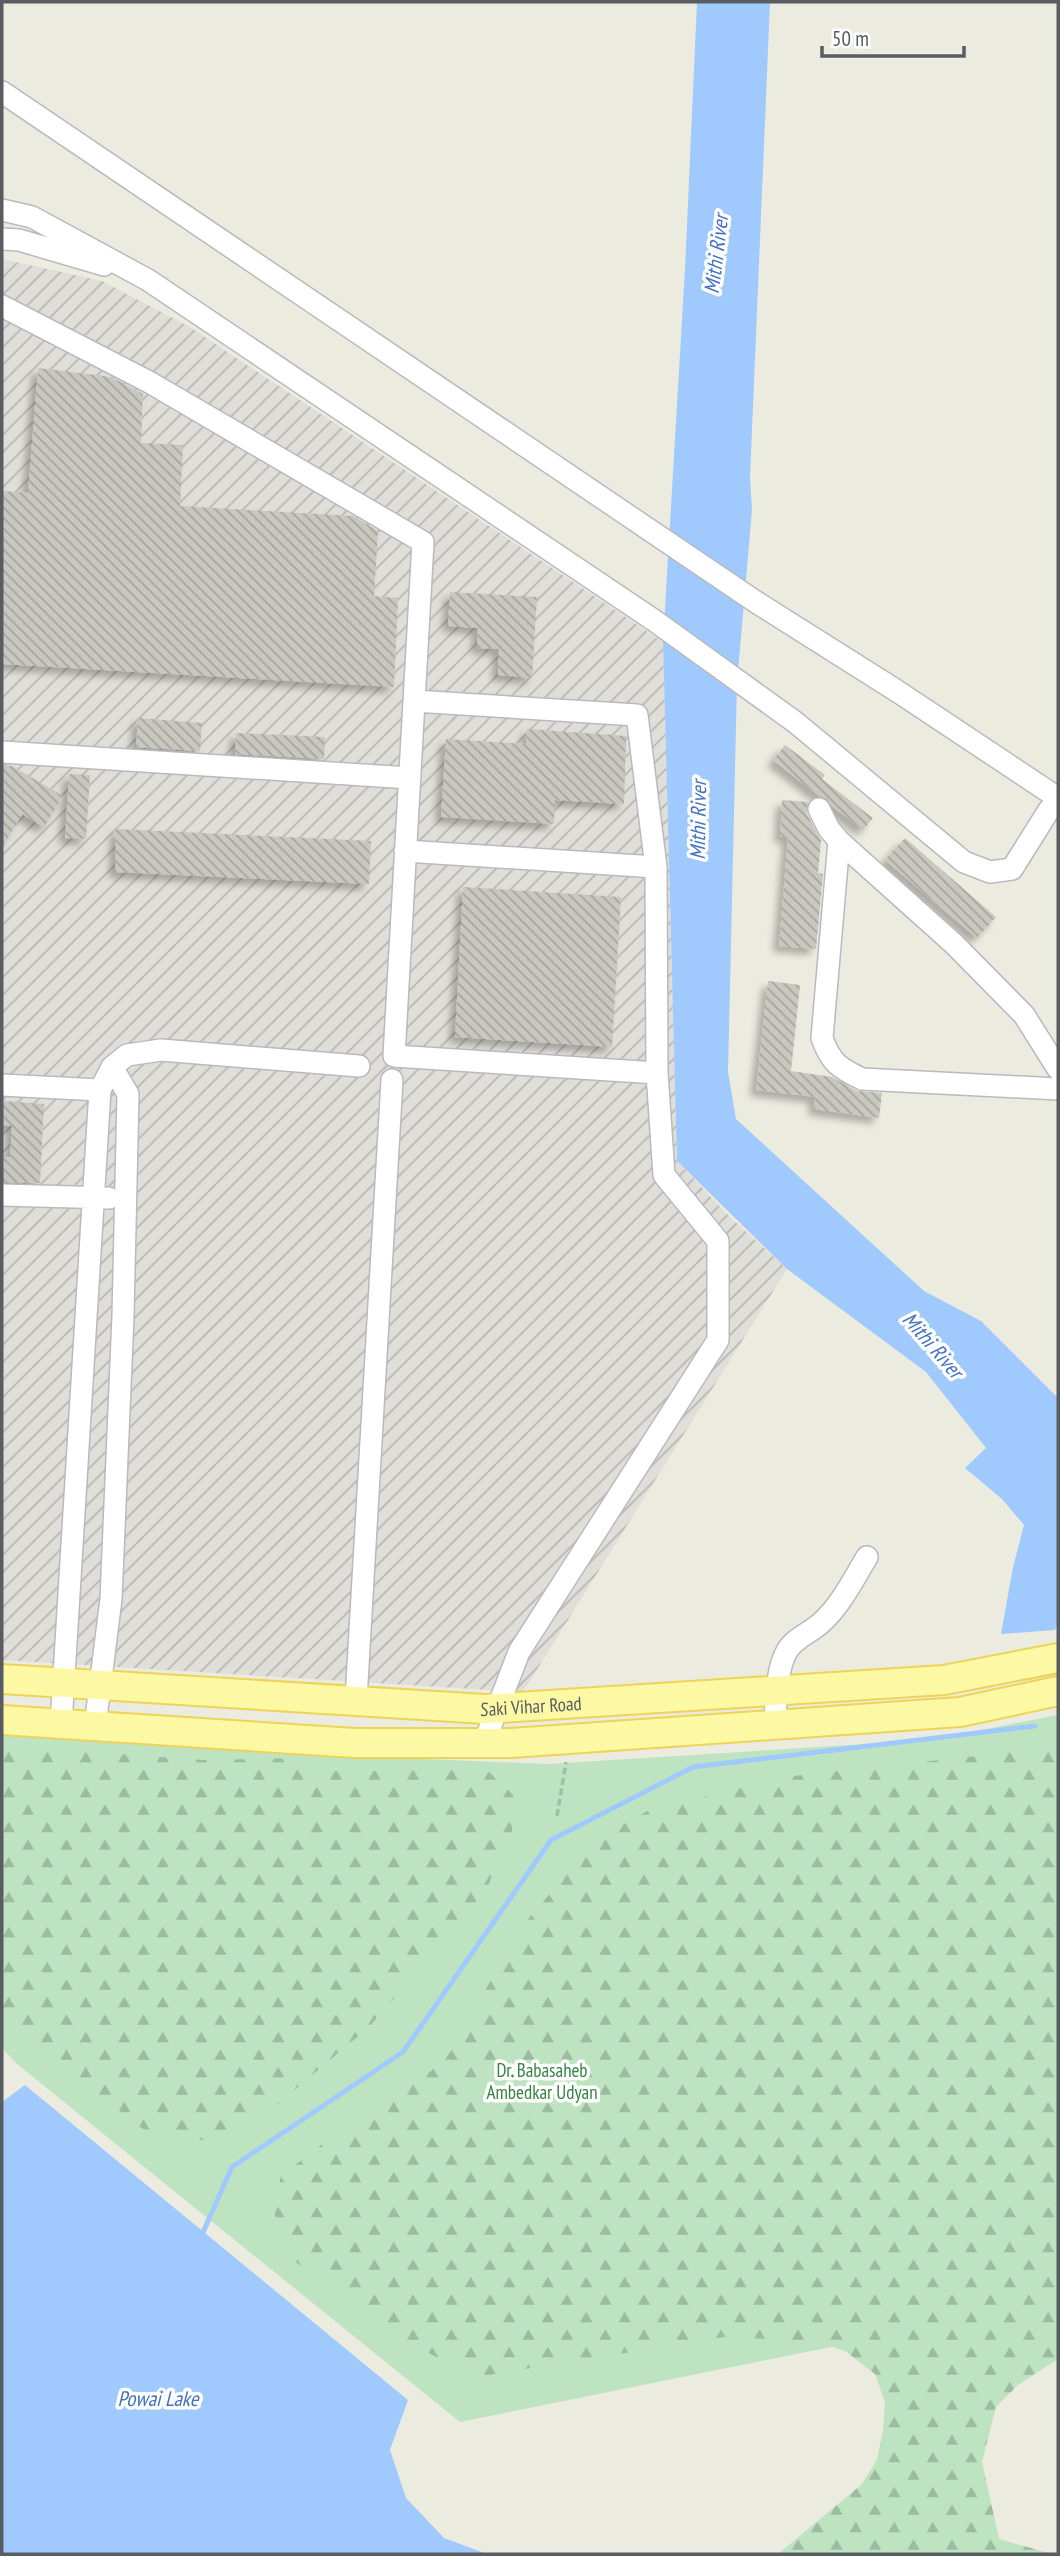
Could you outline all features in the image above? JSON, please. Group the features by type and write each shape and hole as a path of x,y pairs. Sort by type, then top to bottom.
{"main road":[{"name":"Saki Vihar Road","path":"2,1679 497,1709 944,1680 1048,1660"},
{"path":"1048,1660 1050,1693"},
{"path":"887,1684 888,1717"},
{"name":"Saki Vihar Road","path":"2,1720 355,1742 484,1743 961,1712 1050,1693"}],"street":[{"path":"2,92 756,602 897,691 1054,804 1012,869 990,872 964,862 795,722 655,621 148,280 32,217 2,211"},
{"path":"2,239 19,240 62,251 148,280"},
{"path":"2,306 149,382 423,542 394,1056 657,1073"},
{"path":"414,701 637,715 656,867 657,1073 664,1175 718,1241 718,1340 519,1652 484,1743"},
{"path":"2,752 410,778"},
{"path":"819,809 829,829 839,841 954,944 1024,1015 1058,1069"},
{"path":"839,841 822,1038 827,1054 839,1068 862,1079 1058,1089"},
{"path":"405,850 656,867"},
{"path":"61,1724 66,1683 100,1090 112,1067 127,1055 161,1050 359,1066"},
{"path":"95,1726 111,1599 123,1316 128,1094 112,1067"},
{"path":"356,1700 392,1080"},
{"path":"2,1085 100,1090"},
{"path":"2,1195 125,1198"},
{"path":"87,1317 123,1316"},
{"path":"76,1501 115,1504"},
{"path":"775,1725 776,1691 787,1651 838,1605 867,1557"}],"path":[{"path":"557,1816 566,1762 566,1739"}],"shaded area":[{"path":"2,259 102,281 190,327 663,642 677,1161 729,1216 787,1269 523,1692 2,1660"}],"green space":[{"name":"Dr. Babasaheb Ambedkar Udyan","path":"1058,1715 1058,2301 460,2422 17,2064 2,2048 2,1721 302,1754 549,1764 930,1740"},
{"path":"2,1746 205,1760 298,1758 333,1771 487,1770 513,1795 512,1831 483,1897 369,2027 248,2129 213,2142 143,2129 85,2084 51,2067 2,2014"},
{"path":"1058,1747 1058,2359 1018,2385 996,2407 982,2462 999,2539 1052,2554 778,2554 861,2485 877,2460 885,2402 875,2374 845,2351 816,2341 724,2337 476,2377 391,2334 296,2262 279,2235 273,2206 281,2176 356,2118 431,2071 453,2049 518,1931 577,1862 624,1824 649,1810 793,1776"}],"water":[{"name":"Mithi River","path":"697,2 770,2 750,478 752,510 737,683 728,1072 736,1119 924,1291 981,1321 1058,1398 1058,1622 1055,1630 1001,1634 1024,1525 1002,1499 965,1468 986,1448 926,1372 787,1269 677,1161 663,642 685,269"},
{"name":"Powai Lake","path":"25,2085 408,2400 390,2450 406,2498 444,2538 487,2554 2,2554 2,2102"}],"building":[{"path":"38,368 111,377 143,394 141,443 183,445 180,506 353,516 378,531 374,596 398,598 394,687 2,664 2,491 28,493"},
{"path":"450,592 537,597 532,678 498,675 499,649 477,648 478,628 448,626"},
{"path":"138,718 202,723 200,751 136,747"},
{"path":"527,729 626,736 624,804 555,800 554,824 441,817 446,739 526,744"},
{"path":"236,733 325,737 324,759 235,754"},
{"path":"785,745 825,775 822,779 873,818 863,830 832,806 827,798 819,796 773,760"},
{"path":"2,765 12,766 63,796 44,827 22,814 2,848"},
{"path":"69,774 90,775 86,839 65,838"},
{"path":"782,800 808,802 807,814 821,840 818,873 823,874 816,949 779,946 788,837 780,837"},
{"path":"116,829 371,841 369,884 115,872"},
{"path":"905,838 996,917 977,938 885,860"},
{"path":"463,887 621,897 612,1047 455,1037"},
{"path":"768,981 800,985 791,1071 832,1077 857,1091 882,1093 879,1118 814,1109 815,1097 756,1090"},
{"path":"2,1101 44,1104 40,1183 2,1182 2,1157 10,1157 12,1126 2,1125"}],"waterway":[{"path":"200,2239 232,2167 403,2052 551,1840 693,1767 1035,1726"}]}
